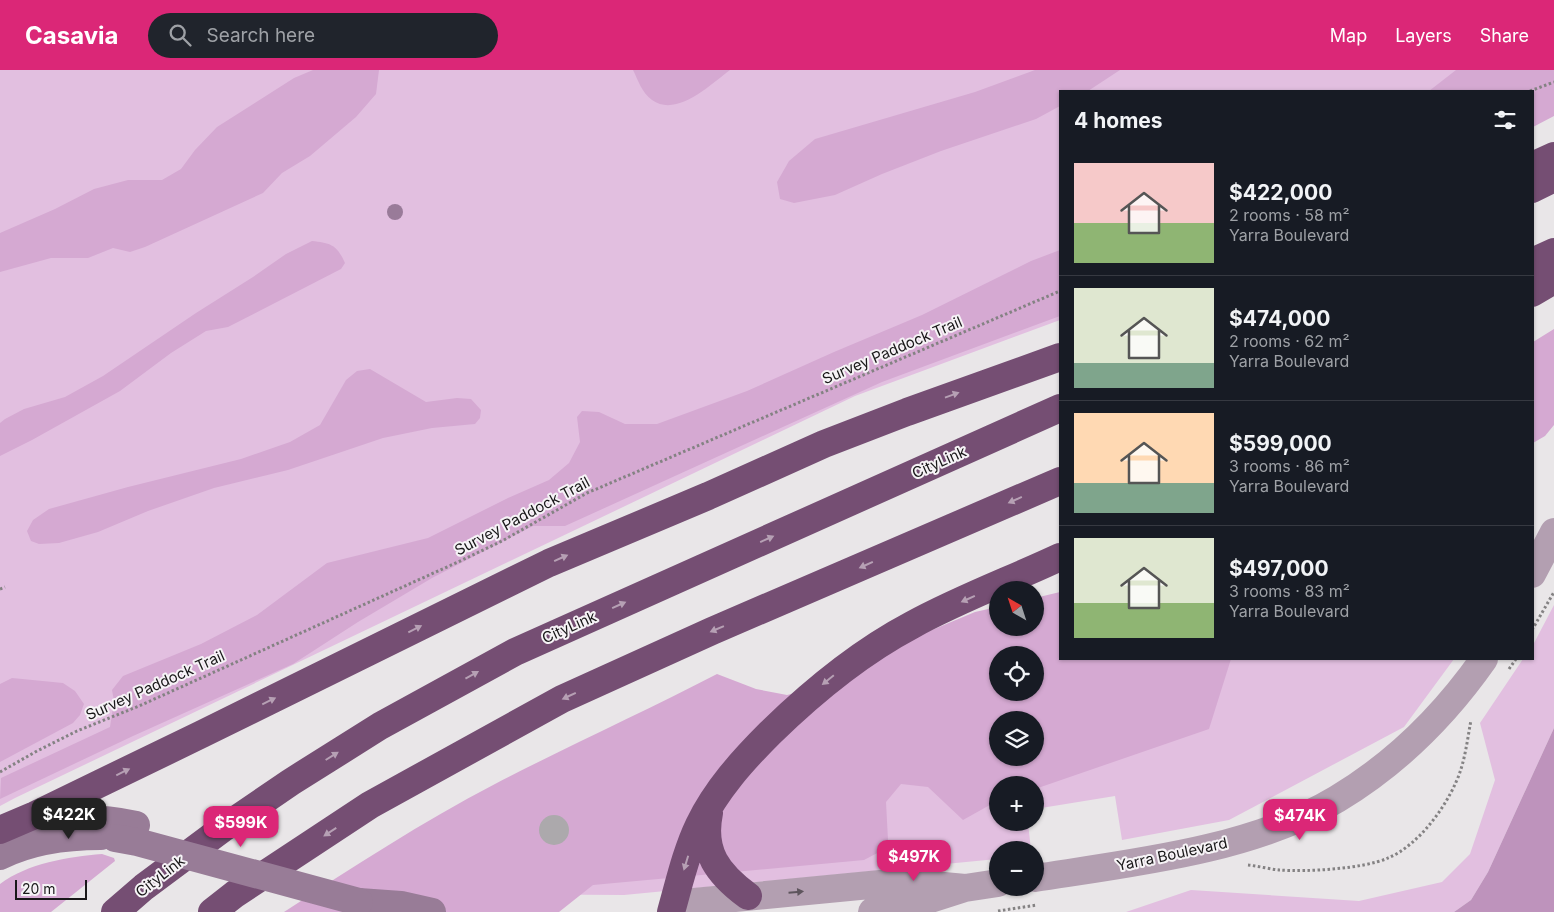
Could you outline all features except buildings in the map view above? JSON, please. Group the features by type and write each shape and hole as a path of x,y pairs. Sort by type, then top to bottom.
{"highway":[{"path":"1534,165 1554,156"},
{"path":"1534,188 1554,178"},
{"path":"1534,261 1554,252"},
{"path":"1534,293 1554,280"},
{"path":"0,831 549,563 708,496 824,444 1059,356"},
{"name":"CityLink","path":"116,912 144,887 214,834 290,782 380,726 515,652 1059,408"},
{"path":"212,912 235,894 370,805 562,699 712,631 1059,481"},
{"path":"672,912 698,827 712,802 726,781 755,748 794,710 839,672 912,625 1059,557"},
{"path":"712,802 707,825 707,842 712,856 720,872 748,896"}],"main road":[{"path":"0,831 37,822 60,819 96,819 116,820 125,832"},
{"path":"0,856 27,846 56,840 125,832 432,912"}],"street":[{"path":"1534,570 1554,532"},
{"name":"Yarra Boulevard","path":"1044,877 1115,866 1228,843 1268,830 1336,800 1368,780 1394,760 1439,716 1483,660"},
{"path":"672,912 694,902 901,882 965,888"},
{"path":"872,912 902,908 965,888 989,884"}],"path":[{"path":"1533,90 1554,82"},
{"name":"Survey Paddock Trail","path":"0,772 76,731 139,706 458,562 502,541 587,493 1059,291"},
{"path":"0,589 5,588"},
{"path":"1534,627 1554,592"},
{"path":"1246,864 1278,870 1329,869 1368,864 1388,858 1403,850 1419,836 1440,812 1454,788 1462,768 1471,720"}],"shaded area":[{"path":"0,70 1554,70 1554,95 1534,90 1059,90 1059,320 855,396 0,806"},
{"path":"313,70 379,70 376,94 356,117 310,156 282,173 263,193 145,247 130,252 113,248 88,258 51,258 0,272 0,233 55,209 94,189 128,180 162,180 181,169 195,150 217,127 294,78"},
{"path":"633,70 730,70 693,97 672,105 652,100 646,94"},
{"path":"1035,70 1120,70 1090,90 1059,90 1059,107 1036,119 941,151 835,195 794,203 780,199 777,182 789,161 815,139 975,92"},
{"path":"1456,70 1554,70 1554,116 1534,126 1534,90 1430,90"},
{"path":"312,241 333,246 345,263 341,269 228,327 206,331 171,353 120,391 0,456 0,423 5,419 24,409 65,397 103,376 286,254"},
{"path":"1059,250 1059,316 882,382 565,526 533,526 432,578 358,622 293,664 133,736 0,799 1,778 110,727 114,701 112,690 123,676 201,644 257,615 327,563 428,538 549,480 569,463 580,442 577,417 582,411 599,412 625,424 657,424 747,391 922,315 1031,261"},
{"path":"1554,329 1554,425 1545,436 1534,442 1534,341"},
{"path":"370,369 426,402 457,398 471,399 481,410 480,418 475,424 432,428 383,438 288,470 214,488 148,511 98,532 59,543 39,544 31,541 27,531 33,520 49,509 241,459 290,442 320,425 346,380 357,371"},
{"path":"1059,592 1059,660 1231,660 1209,729 1044,786 1044,776 989,776 989,805 963,820 928,787 901,784 886,802 888,840 883,850 864,860 593,885 559,912 284,912 388,845 468,799 717,674 756,689 787,695 841,681 896,645 975,612 989,609 989,636 1044,636 1044,596"},
{"path":"1554,605 1554,728 1488,872 1471,900 1454,912 1126,912 1191,890 1359,901 1442,882 1470,854 1495,780 1480,723 1522,660 1534,660 1534,643"},
{"path":"1018,636 1041,636 1059,660 1453,660 1404,727 1229,820 1122,840 1115,796 1044,808 1044,776 989,776 989,831 1029,831 1030,841 989,841 989,860 624,895 475,894 788,742 989,649 989,701 1044,701 1044,646 996,646"},
{"path":"12,678 63,683 75,691 84,704 80,715 73,723 0,762 0,684"},
{"path":"1554,728 1554,912 1454,912 1471,900 1488,872"},
{"path":"102,854 114,858 115,861 51,912 0,912 0,884 11,877 49,862"}]}
